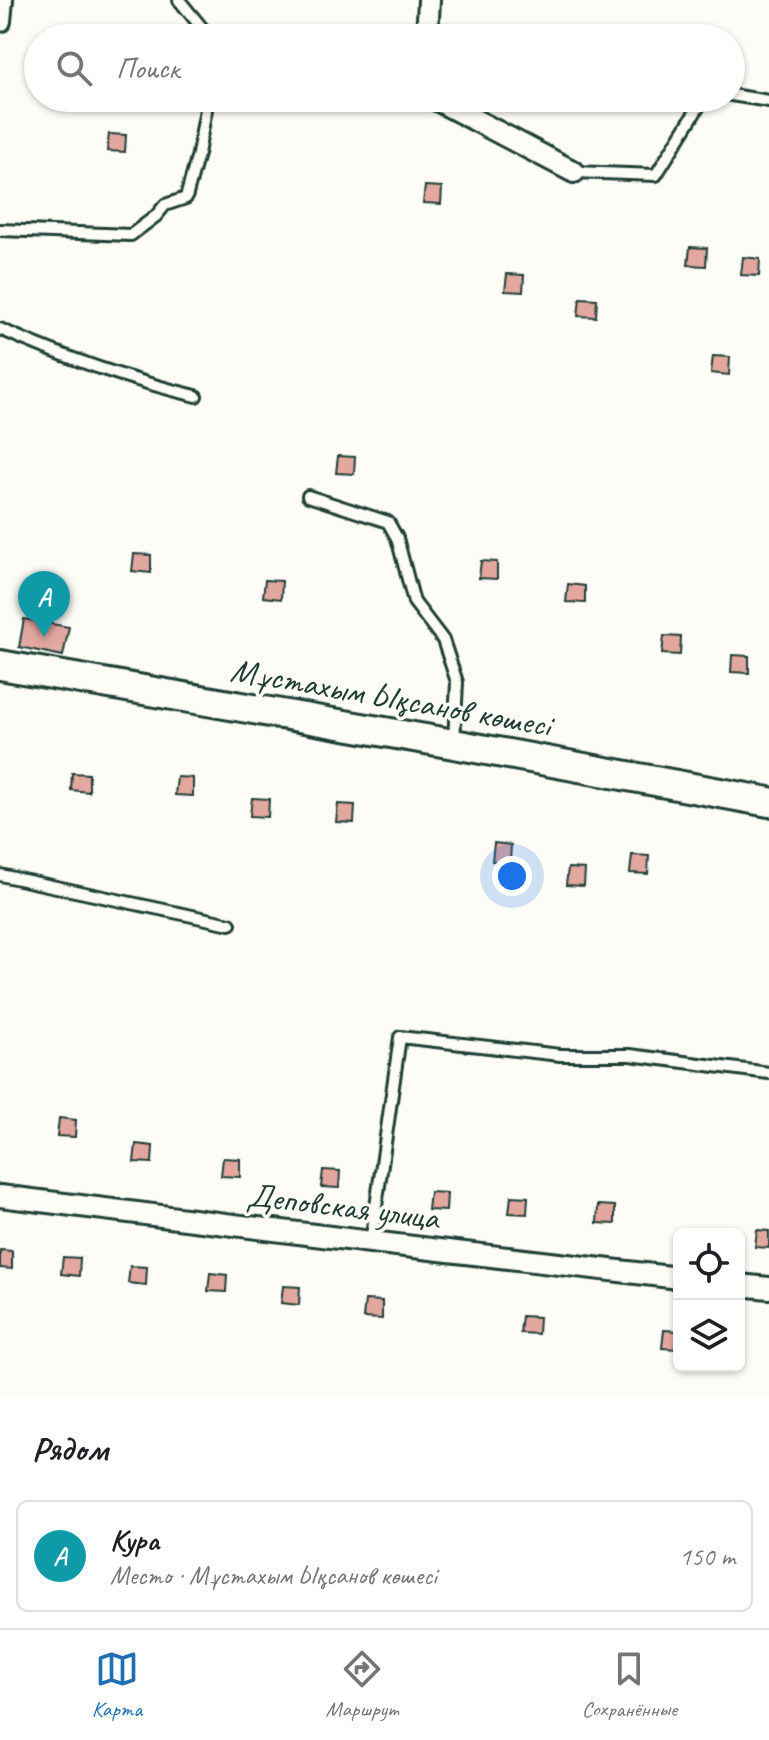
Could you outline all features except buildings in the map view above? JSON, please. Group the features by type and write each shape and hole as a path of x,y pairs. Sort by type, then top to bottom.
{"main road":[{"name":"Мұстахым Ықсанов көшесі","path":"0,665 769,802"}],"street":[{"path":"0,21 2,0"},
{"path":"428,24 429,0"},
{"path":"460,112 574,172"},
{"name":"Деповская улица","path":"0,1196 673,1277"},
{"path":"745,1286 769,1288"}],"lane":[{"path":"179,0 199,24"},
{"path":"745,97 769,101"},
{"path":"0,230 131,235 165,205 186,198 206,112"},
{"path":"574,172 656,175 695,112"},
{"path":"0,329 43,348 149,385 196,396"},
{"path":"308,496 388,522 397,538 414,602 443,640 457,682 454,744"},
{"path":"0,875 230,924"},
{"path":"371,1242 400,1037 560,1055 630,1055 769,1073"}],"place":[{"name":"Кура","path":"44,637"}]}
